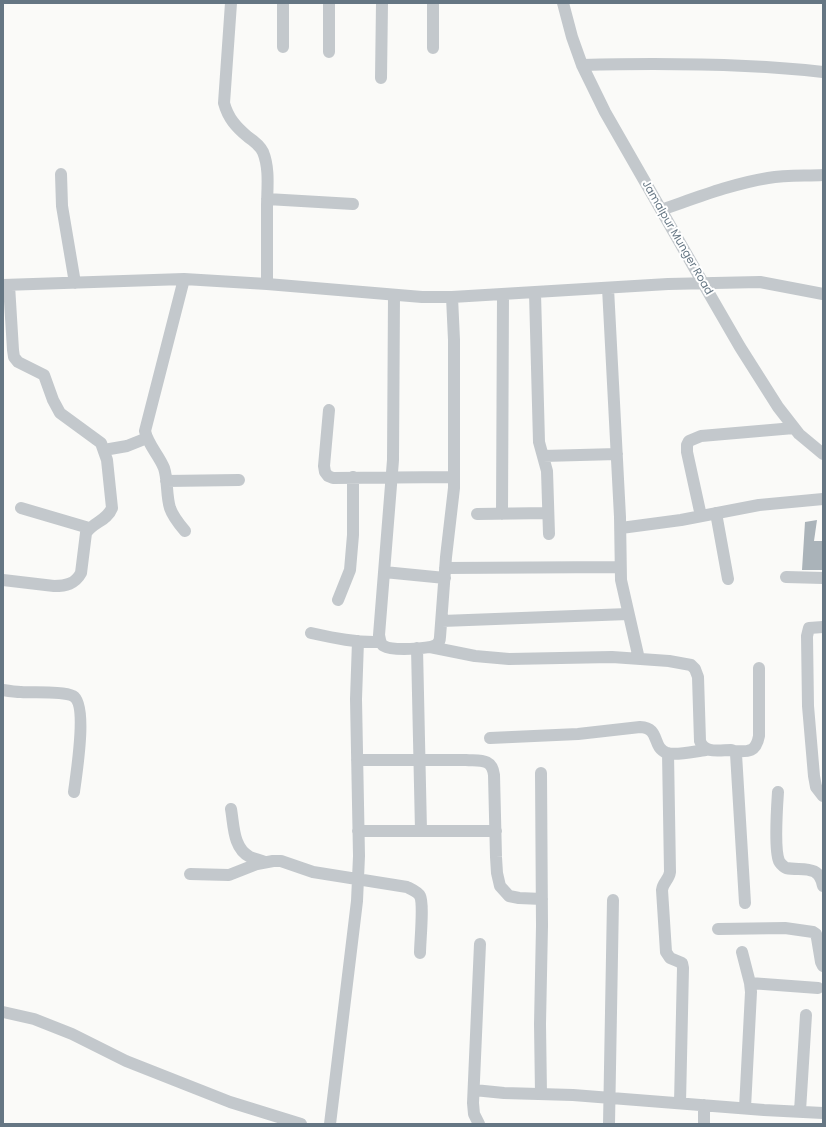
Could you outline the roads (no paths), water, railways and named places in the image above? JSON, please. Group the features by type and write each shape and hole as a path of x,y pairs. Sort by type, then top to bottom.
{"street":[{"path":"231,3 224,103 226,112 230,119 240,130 257,144 263,152 267,170 267,284"},
{"path":"283,3 283,46"},
{"path":"329,3 329,52"},
{"path":"382,3 382,78"},
{"path":"433,48 434,3"},
{"name":"Jamalpur Munger Road","path":"563,3 572,37 582,65 605,112 703,283 740,347 778,407 794,428 813,447 823,454"},
{"path":"582,65 652,63 776,67 823,72"},
{"path":"61,174 62,206 75,283"},
{"path":"661,210 755,180 823,174"},
{"path":"267,199 353,204"},
{"path":"184,279 146,426 147,438 161,460 164,470 170,507 179,524 186,531"},
{"path":"3,580 54,586 62,586 73,582 78,578 80,573 86,532 89,528 110,514 112,508 110,484 104,450 101,443 60,413 53,400 44,375 39,371 22,365 14,357 6,285 184,279 267,284 394,295 452,297 703,283 760,282 823,294"},
{"path":"608,288 617,454 621,580 639,659"},
{"path":"535,293 539,442 547,471 549,534"},
{"path":"380,642 379,627 392,477 394,295"},
{"path":"502,514 503,295"},
{"path":"430,647 439,642 442,622 454,477 454,340 452,297"},
{"path":"330,410 324,466 325,472 328,476 333,478 454,477"},
{"path":"701,516 687,452 687,445 689,441 693,438 701,436 794,428"},
{"path":"104,450 127,446 147,438"},
{"path":"542,456 617,454"},
{"path":"338,600 346,583 351,565 354,522 353,477"},
{"path":"166,481 239,480"},
{"path":"620,528 662,523 772,503 823,499"},
{"path":"21,508 89,528"},
{"path":"477,514 548,513"},
{"path":"716,513 728,579"},
{"path":"384,572 445,573 620,567"},
{"path":"786,577 823,578"},
{"path":"442,622 628,614"},
{"path":"823,627 809,628 807,636 808,706 813,768 815,784 823,796"},
{"path":"311,633 358,641 380,642 384,646 393,648 430,647 460,654 509,659 582,657 639,659 691,665 695,669 698,677 700,741 706,750"},
{"path":"330,1124 357,901 358,641"},
{"path":"417,648 421,831"},
{"path":"490,738 550,736 647,727 652,731 660,749 668,753 676,754 706,750 751,750 755,748 758,743 759,736 759,668"},
{"path":"3,690 64,694 72,695 77,699 80,704 81,715 74,792"},
{"path":"734,751 737,759 745,903"},
{"path":"668,753 670,872 662,890 666,952 670,958 682,964 684,968 680,1103"},
{"path":"357,760 466,760 489,763 494,768 497,873 500,886 509,896 542,899"},
{"path":"541,773 541,1094"},
{"path":"778,792 777,836 779,861 782,866 786,868 815,871 820,876 823,886"},
{"path":"231,809 239,846 243,852 250,857 265,862"},
{"path":"358,831 496,831"},
{"path":"190,874 229,875 265,862 281,861 313,872 407,887 414,890 420,896 420,953"},
{"path":"609,1124 613,900"},
{"path":"718,929 785,928 813,932 816,934 823,966"},
{"path":"479,1124 474,1114 473,1103 474,1049 480,944"},
{"path":"742,952 750,983 752,1001 746,1108"},
{"path":"750,983 818,988"},
{"path":"3,1012 34,1019 72,1034 126,1061 230,1102 301,1124"},
{"path":"800,1111 806,1015"},
{"path":"474,1090 504,1093 609,1097 823,1113"},
{"path":"704,1105 704,1124"}]}
